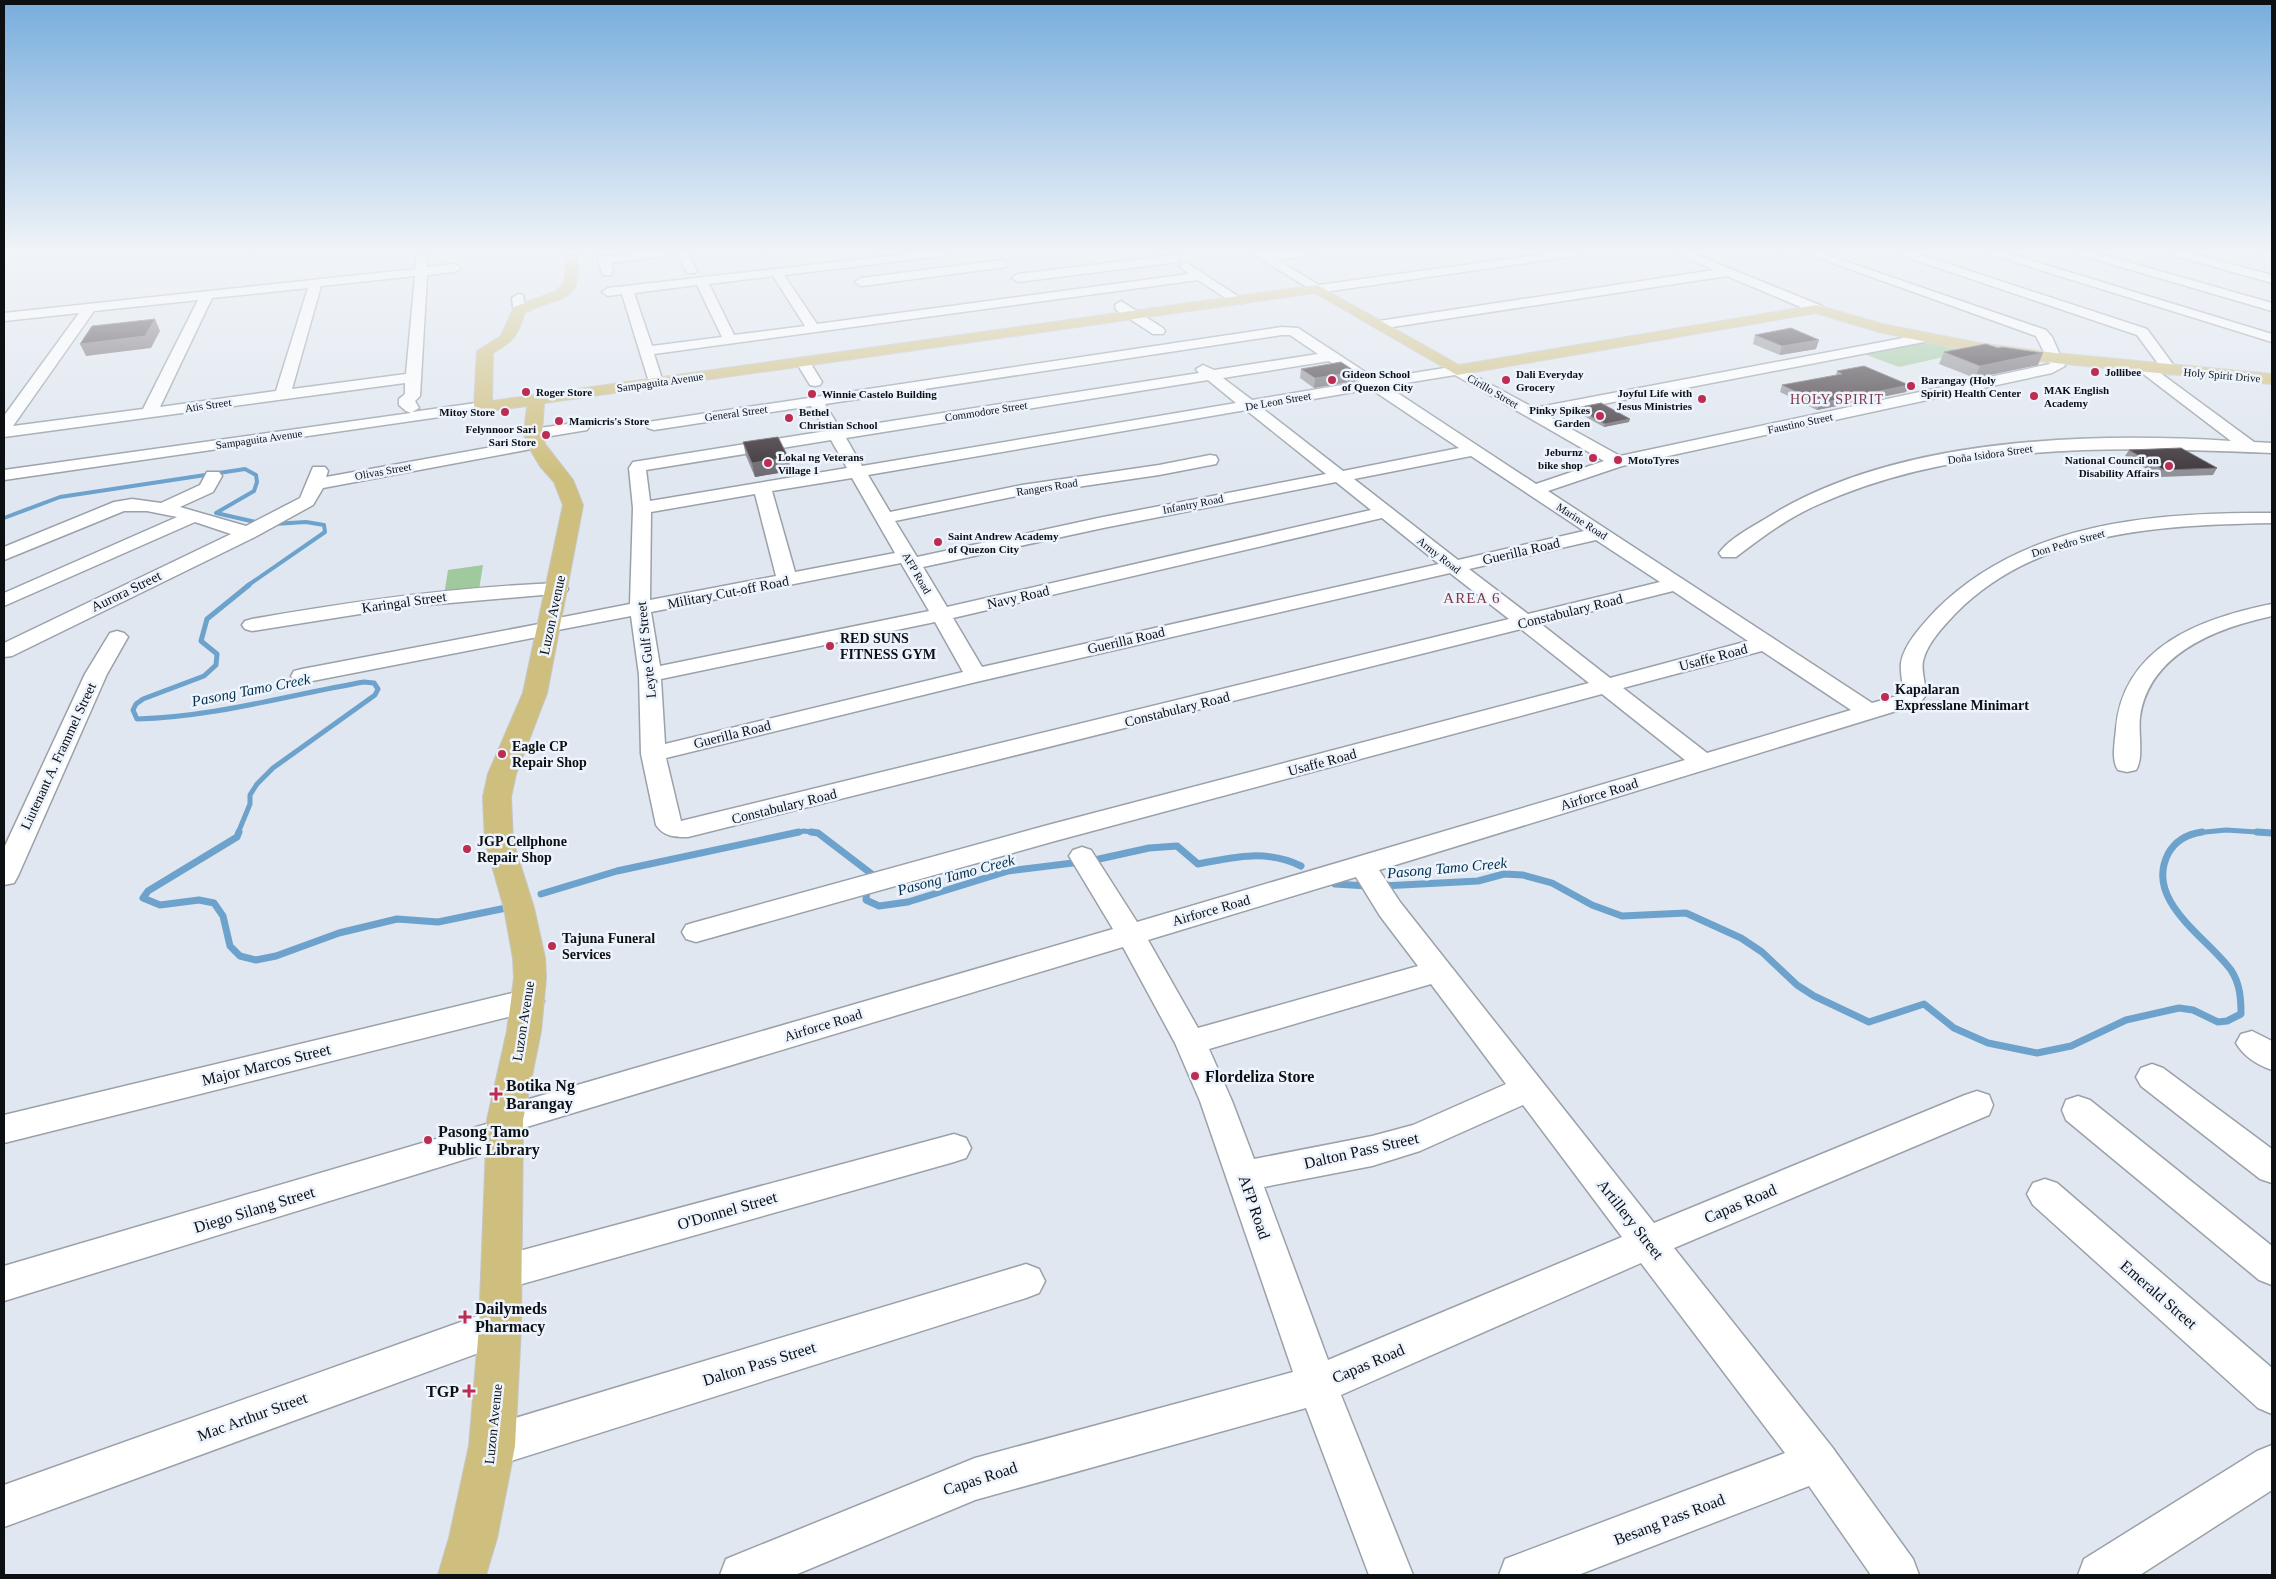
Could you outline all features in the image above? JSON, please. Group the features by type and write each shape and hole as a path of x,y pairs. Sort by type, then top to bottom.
{"main road":[{"path":"483,407 485,351 506,339 513,327"},
{"name":"Sampaguita Avenue","path":"483,407 803,362 1029,327"},
{"name":"Cirillo Street","path":"1382,327 1457,370"},
{"name":"De Leon Street","path":"1457,370 1713,327"},
{"name":"Holy Spirit Drive","path":"1875,327 1924,338 2055,358 2272,379"},
{"path":"535,439 536,399"},
{"name":"Luzon Avenue","path":"462,1575 477,1521 492,1446 500,1327 505,1127 529,1001 529,958 519,908 499,841 496,797 502,774 535,693 574,505 563,480 547,462 535,439"}],"street":[{"path":"4,427 76,327"},
{"path":"150,413 192,327"},
{"path":"284,395 304,327"},
{"path":"411,407 417,327"},
{"path":"639,327 656,382"},
{"path":"723,327 730,340"},
{"path":"647,351 823,327"},
{"path":"1152,327 1158,331"},
{"path":"2023,327 2044,336 2055,358"},
{"path":"2126,327 2142,332 2170,370"},
{"path":"2236,327 2272,338"},
{"name":"General Street","path":"654,425 1293,331"},
{"name":"Marine Road","path":"1293,331 1870,712"},
{"path":"1530,413 1924,338"},
{"name":"Army Road","path":"1176,347 1703,762"},
{"name":"Commodore Street","path":"639,466 1332,356"},
{"name":"Faustino Street","path":"1534,490 1618,462 2052,369 2058,366 2055,358"},
{"path":"803,362 815,382"},
{"path":"2143,367 2272,464"},
{"name":"De Leon Street","path":"642,508 1457,370"},
{"name":"Cirillo Street","path":"1457,370 1618,462"},
{"name":"Atis Street","path":"4,432 413,378"},
{"name":"AFP Road","path":"816,401 976,675"},
{"name":"Sampaguita Avenue","path":"4,475 411,407 483,407"},
{"name":"Olivas Street","path":"260,526 307,501 318,477 535,439 581,427"},
{"name":"Doña Isidora Street","path":"1729,554 1766,525 1808,501 1852,482 1909,467 1967,456 2078,445 2171,443 2272,448"},
{"name":"Infantry Road","path":"909,560 1292,485 1342,478 1475,450"},
{"name":"Rangers Road","path":"885,518 1022,490 1159,470 1210,460"},
{"name":"Leyte Gulf Street","path":"639,466 636,468 642,508 640,609 650,676 653,754 668,824 676,829"},
{"path":"161,509 207,488 213,476"},
{"path":"762,487 786,580"},
{"path":"4,554 125,504 136,504 192,517 260,526"},
{"name":"Navy Road","path":"650,676 941,615 1385,512"},
{"path":"4,600 192,517"},
{"name":"Don Pedro Street","path":"1915,695 1912,659 1920,642 1949,606 1991,574 2015,560 2041,550 2102,532 2173,522 2272,518"},
{"name":"Aurora Street","path":"4,651 260,526"},
{"name":"Guerilla Road","path":"653,754 976,675 1601,533"},
{"name":"Military Cut-off Road","path":"302,676 786,580 909,560"},
{"name":"Constabulary Road","path":"676,829 688,829 1677,584"},
{"name":"Karingal Street","path":"252,625 444,596 496,591 558,589"},
{"path":"2127,765 2127,722 2134,695 2148,672 2168,652 2193,636 2225,622 2272,610"},
{"name":"Liutenant A. Frammel Street","path":"4,876 96,674 117,637"},
{"name":"Usaffe Road","path":"696,932 871,882 1766,643"},
{"name":"Airforce Road","path":"505,1127 1130,934 1366,872 1703,762 1911,699 1915,695"},
{"name":"AFP Road","path":"1091,871 1130,934 1190,1042 1216,1101 1317,1385 1388,1575"},
{"name":"Artillery Street","path":"1366,872 1390,909 1817,1462 1897,1575"},
{"path":"1190,1042 1438,971"},
{"name":"Major Marcos Street","path":"4,1129 529,1001"},
{"path":"2152,1077 2272,1168"},
{"name":"Dalton Pass Street","path":"1244,1176 1372,1151 1420,1137 1529,1088"},
{"name":"Capas Road","path":"742,1575 982,1476 1317,1385 1649,1242 1977,1105"},
{"path":"2078,1110 2272,1268"},
{"name":"Diego Silang Street","path":"4,1284 505,1127"},
{"name":"O'Donnel Street","path":"501,1273 954,1148"},
{"name":"Emerald Street","path":"2045,1194 2272,1394"},
{"name":"Dalton Pass Street","path":"492,1446 1026,1281"},
{"name":"Mac Arthur Street","path":"4,1506 500,1327"},
{"name":"Besang Pass Road","path":"1521,1575 1817,1462"},
{"path":"2100,1575 2272,1466"}],"green space":[{"path":"1925,341 1971,351 1899,367 1864,354"},
{"path":"483,565 479,590 444,595 448,570"}],"building":[{"path":"92,327 150,327 145,336 80,344"},
{"path":"1791,328 1819,340 1782,346 1755,335"},
{"path":"1986,344 1998,348 2043,353 1980,366 1944,352"},
{"path":"1341,362 1356,372 1315,378 1301,369"},
{"path":"1864,366 1909,385 1820,403 1782,385 1842,374 1837,371"},
{"name":"Pinky Spikes Garden","path":"1601,403 1630,419 1605,424 1576,408"},
{"path":"778,437 788,457 752,463 743,442"},
{"path":"2181,448 2217,468 2164,470 2129,450"}],"waterway":[{"name":"Pasong Tamo Creek","path":"4,518 60,497 245,469 256,475 257,482 254,491 216,513 260,523"},
{"name":"Pasong Tamo Creek","path":"247,586 325,532 324,525 306,522 274,524"},
{"name":"Pasong Tamo Creek","path":"238,833 250,804 250,795 257,784 273,768 375,695 378,689 374,683 364,682 223,710 137,719 133,710 136,704 143,699 204,676 216,665 217,654 201,641 207,619 249,585"},
{"name":"Pasong Tamo Creek","path":"2199,833 2226,830 2272,833 2257,832"},
{"name":"Pasong Tamo Creek","path":"793,833 804,831 818,833 873,875 872,878"},
{"name":"Pasong Tamo Creek","path":"239,832 237,837 148,891 143,898 160,905 199,900 214,903 223,916 230,946 240,956 256,960 276,956 339,933 397,919 438,922 506,908"},
{"name":"Pasong Tamo Creek","path":"541,894 617,871 799,832"},
{"name":"Pasong Tamo Creek","path":"1383,886 1478,881 1504,874 1523,875 1552,883 1592,905 1622,916 1686,913 1741,938 1762,952 1797,985 1814,996 1869,1022 1924,1004 1954,1028 1988,1043 2037,1053 2071,1046 2126,1020 2179,1008 2193,1010 2218,1022 2227,1021 2241,1014 2239,991 2231,970 2182,917 2171,903 2164,887 2163,871 2171,849 2182,839 2199,833"},
{"name":"Pasong Tamo Creek","path":"1090,861 1149,848 1177,846 1198,864 1237,857 1263,856 1288,861 1301,866"},
{"name":"Pasong Tamo Creek","path":"867,889 866,900 879,906 908,902 1008,871 1081,862"},
{"name":"Pasong Tamo Creek","path":"1335,884 1367,886"}],"place":[{"name":"Jollibee","path":"2095,372"},
{"name":"Gideon School of Quezon City","path":"1332,380"},
{"name":"Dali Everyday Grocery","path":"1506,380"},
{"name":"Barangay (Holy Spirit) Health Center","path":"1911,386"},
{"name":"Roger Store","path":"526,392"},
{"name":"Winnie Castelo Building","path":"812,394"},
{"name":"MAK English Academy","path":"2034,396"},
{"name":"Joyful Life with Jesus Ministries","path":"1702,399"},
{"name":"Mitoy Store","path":"505,412"},
{"name":"Pinky Spikes Garden","path":"1600,416"},
{"name":"Bethel Christian School","path":"789,418"},
{"name":"Mamicris's Store","path":"559,421"},
{"name":"Felynnoor Sari Sari Store","path":"546,435"},
{"name":"Jeburnz bike shop","path":"1593,458"},
{"name":"MotoTyres","path":"1618,460"},
{"name":"Lokal ng Veterans Village 1","path":"768,463"},
{"name":"National Council on Disability Affairs","path":"2169,466"},
{"name":"Saint Andrew Academy of Quezon City","path":"938,542"},
{"name":"RED SUNS FITNESS GYM","path":"830,646"},
{"name":"Kapalaran Expresslane Minimart","path":"1885,697"},
{"name":"Eagle CP Repair Shop","path":"502,754"},
{"name":"JGP Cellphone Repair Shop","path":"467,849"},
{"name":"Tajuna Funeral Services","path":"552,946"},
{"name":"Flordeliza Store","path":"1195,1076"},
{"name":"Botika Ng Barangay","path":"496,1094"},
{"name":"Pasong Tamo Public Library","path":"428,1140"},
{"name":"Dailymeds Pharmacy","path":"465,1317"},
{"name":"TGP","path":"469,1391"}],"district":[{"name":"HOLY SPIRIT","path":"1837,399"},
{"name":"AREA 6","path":"1472,598"}]}
